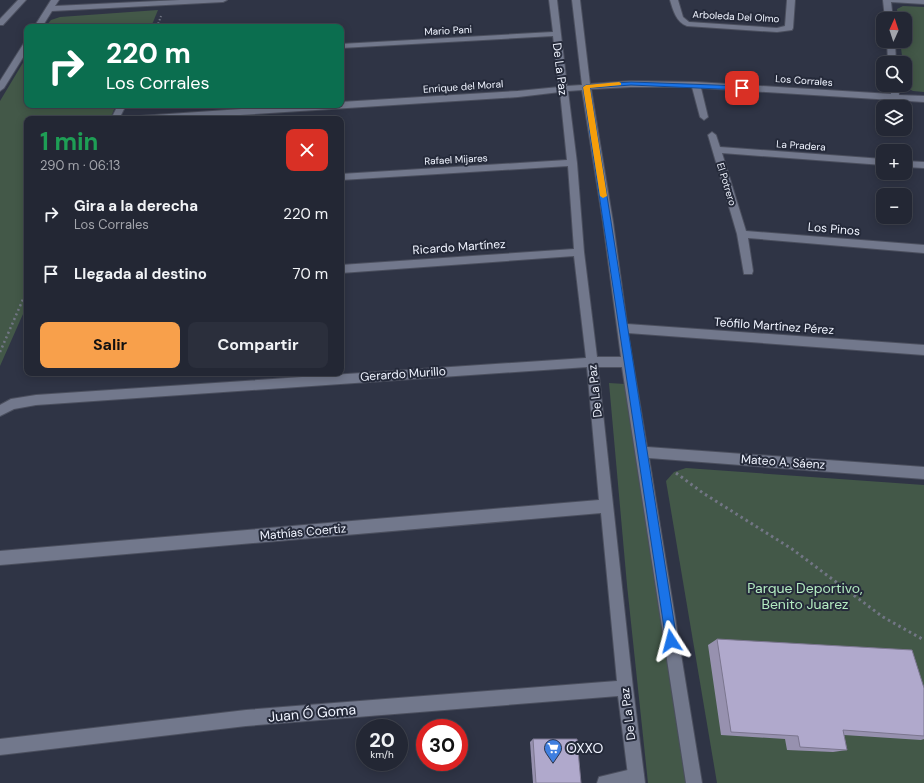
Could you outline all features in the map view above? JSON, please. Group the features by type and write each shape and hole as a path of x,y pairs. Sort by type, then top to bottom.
{"street":[{"path":"0,23 22,0"},
{"path":"40,24 55,0"},
{"path":"49,9 223,0"},
{"name":"De La Paz","path":"553,0 572,163 579,252 636,780"},
{"path":"576,0 586,87 608,222 627,362 694,783"},
{"name":"Arboleda Del Olmo","path":"674,0 682,21 687,24 777,30 789,28 792,0"},
{"path":"889,12 888,0 924,2"},
{"name":"Mario Pani","path":"344,46 556,34"},
{"path":"0,88 24,50"},
{"name":"Los Corrales","path":"586,87 631,84 696,85 924,99"},
{"path":"696,85 704,117"},
{"name":"Enrique del Moral","path":"344,105 563,90 586,87"},
{"path":"895,92 895,97"},
{"path":"182,116 296,108"},
{"name":"El Potrero","path":"712,135 742,234 748,271"},
{"name":"La Pradera","path":"717,150 876,161"},
{"name":"Rafael Mijares","path":"344,177 572,163"},
{"path":"912,164 924,165"},
{"name":"Los Pinos","path":"742,234 924,249"},
{"name":"Ricardo Martínez","path":"344,269 579,252"},
{"name":"Teófilo Martínez Pérez","path":"622,328 924,350"},
{"name":"Gerardo Murillo","path":"0,411 11,404 36,400 592,362 627,362"},
{"name":"Mateo A. Sáenz","path":"641,452 924,472"},
{"name":"Mathías Coertiz","path":"0,558 607,506"},
{"name":"Juan Ó Goma","path":"0,747 246,718 625,688"},
{"path":"605,783 636,780"}],"path":[{"path":"0,352 24,297"},
{"path":"674,472 703,493 792,549 883,617 924,640"}],"green space":[{"path":"903,6 924,7 924,92 912,90 912,56 902,56 901,48 912,48 912,12 897,12 897,9"},
{"path":"158,10 152,24 48,24 51,20 60,17"},
{"path":"24,61 24,108 115,108 111,116 24,116 24,312 0,366 0,101"},
{"path":"609,383 625,384 690,783 648,783 627,585"},
{"name":"Parque Deportivo, Benito Juarez","path":"686,468 924,485 924,783 717,783 666,481 674,472"}],"building":[{"path":"717,639 912,650 924,688 924,736 843,730 847,750 800,747 798,736 731,732"},
{"name":"OXXO","path":"533,739 577,739 581,783 536,783"}],"slow traffic":[{"path":"603,196 586,87 603,84 619,84"}],"place":[{"name":"OXXO","path":"553,763"}],"route":[{"path":"671,641 622,328 608,222 586,87 603,84 631,84 696,85 742,88"}]}
